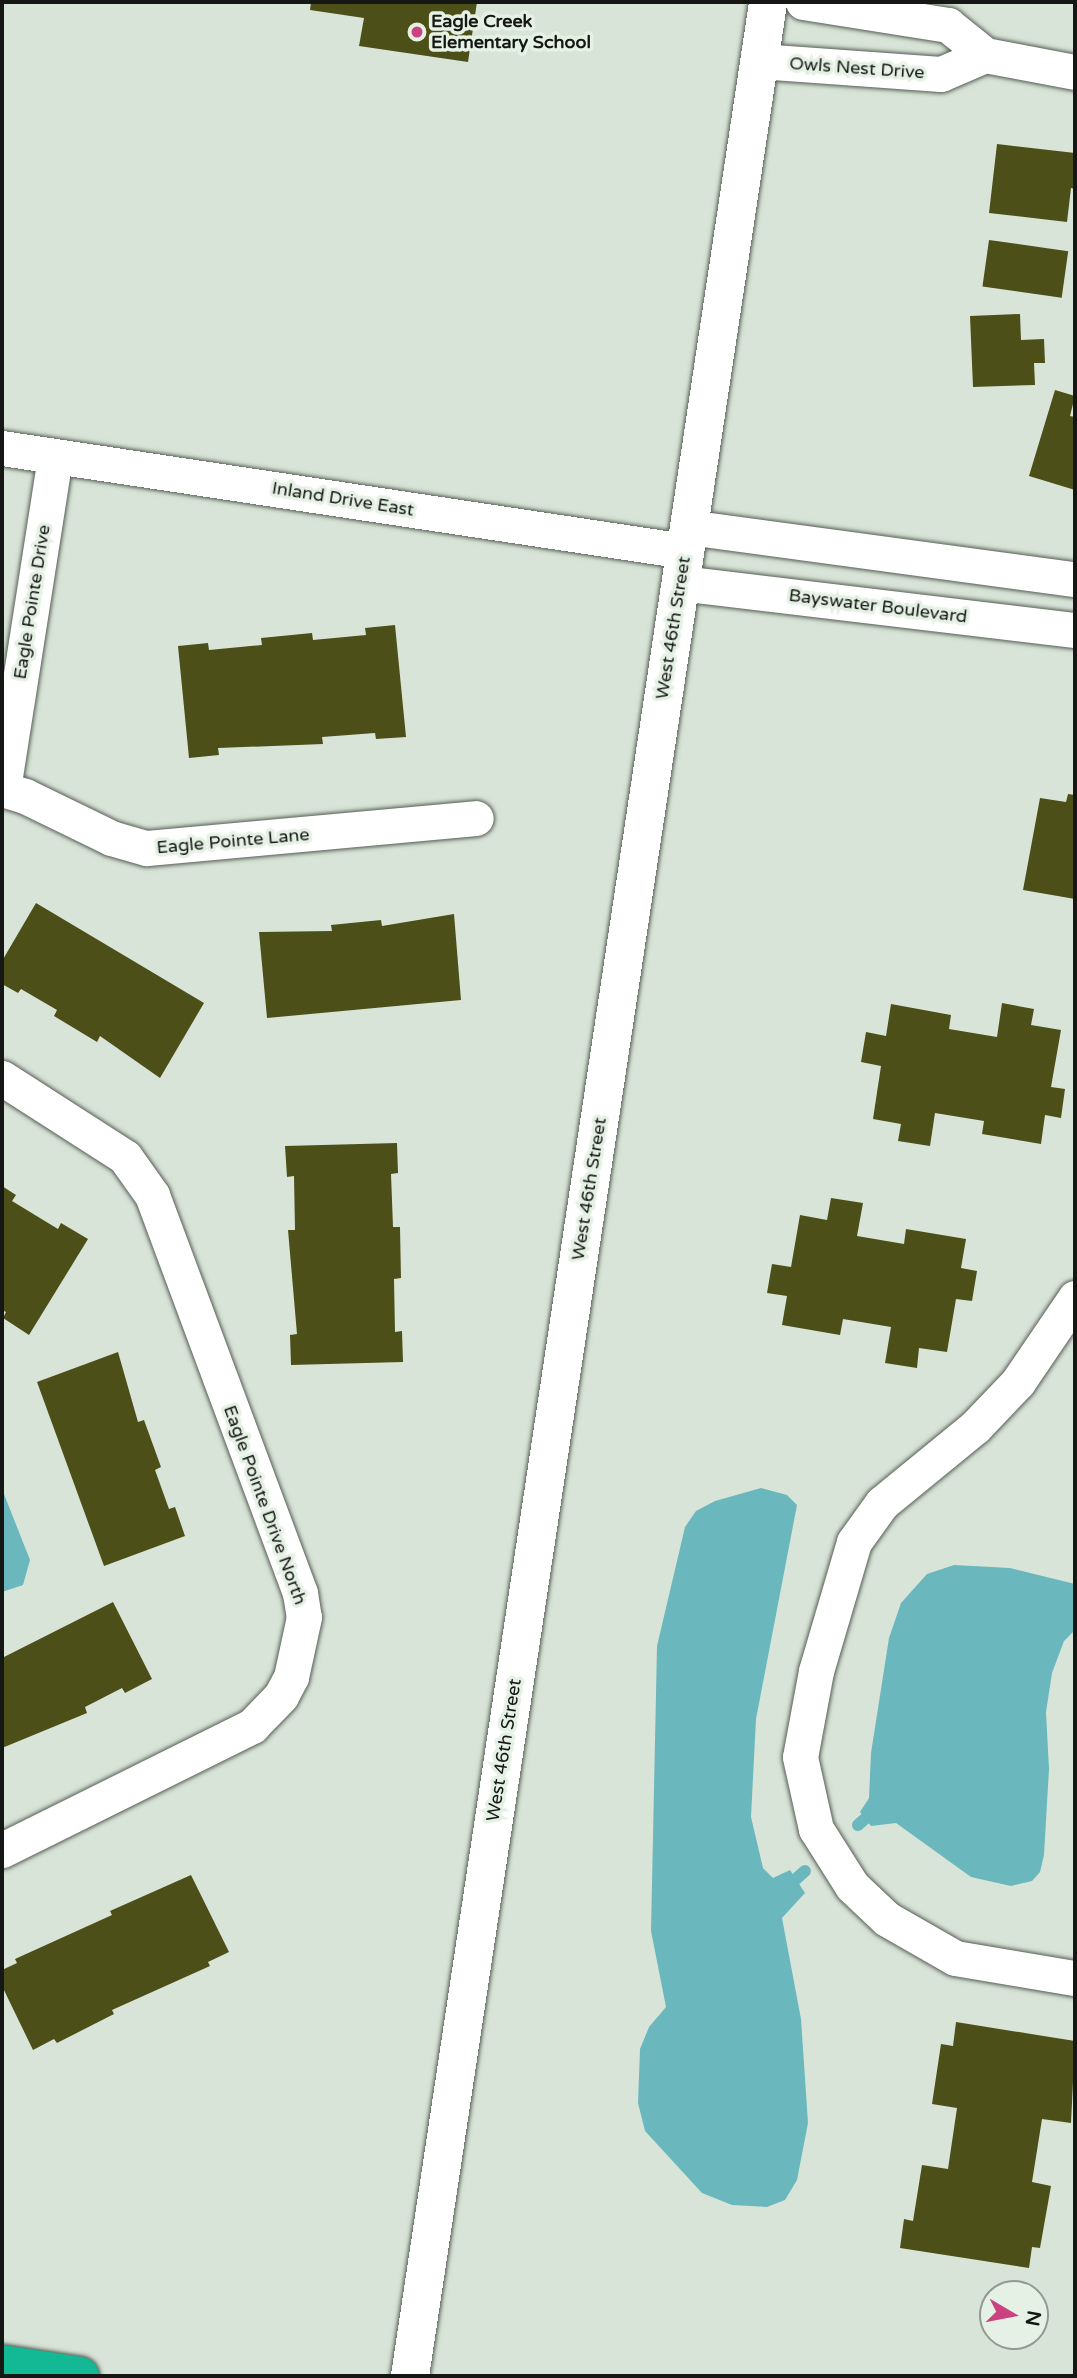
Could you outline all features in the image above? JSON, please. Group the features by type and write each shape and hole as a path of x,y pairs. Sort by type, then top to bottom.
{"highway":[{"path":"2,2364 80,2376"}],"street":[{"name":"West 46th Street","path":"410,2376 768,2"},
{"path":"803,2 948,25 985,55 1075,72"},
{"name":"Owls Nest Drive","path":"759,61 941,74 985,55"},
{"name":"Inland Drive East","path":"2,448 684,554"},
{"name":"Eagle Pointe Drive","path":"2,789 55,457"},
{"path":"684,554 1075,579"},
{"name":"Bayswater Boulevard","path":"684,554 1075,630"},
{"name":"Eagle Pointe Lane","path":"2,789 111,838 147,848 476,818"},
{"name":"Eagle Pointe Drive North","path":"2,1078 125,1157 152,1195 300,1593 304,1617 291,1677 282,1696 252,1726 2,1850"},
{"path":"1075,1298 1018,1382 975,1427 882,1503 854,1542 816,1671 800,1757 810,1814 840,1871 887,1919 931,1947 986,1966 1075,1978"}],"water":[{"path":"761,1488 787,1495 797,1505 756,1719 751,1817 763,1868 773,1878 790,1870 805,1893 782,1918 801,2019 808,2123 797,2180 785,2200 767,2207 732,2205 702,2193 645,2131 638,2103 640,2049 649,2027 666,2007 651,1931 657,1646 685,1527 696,1511 715,1501"},
{"path":"2,1489 30,1560 23,1585 2,1592"},
{"path":"954,1565 1010,1568 1075,1584 1075,1630 1064,1641 1052,1673 1046,1712 1049,1769 1044,1855 1040,1872 1032,1881 1011,1886 971,1877 896,1823 871,1826 860,1812 869,1798 871,1753 889,1638 901,1603 927,1574"}],"building":[{"name":"Eagle Creek Elementary School","path":"311,2 477,2 468,62 359,46 364,18 310,10"},
{"path":"997,144 1075,153 1075,189 1071,188 1067,222 989,213"},
{"path":"989,240 1068,251 1062,298 982,287"},
{"path":"1020,314 1021,340 1044,339 1045,363 1034,363 1035,385 973,387 970,316"},
{"path":"1055,390 1075,396 1070,416 1075,417 1075,490 1029,476"},
{"path":"395,625 406,737 376,739 375,733 322,737 323,744 218,748 219,755 189,758 178,646 208,643 209,650 262,645 261,638 312,633 313,640 366,635 365,628"},
{"path":"1068,794 1075,795 1075,899 1023,890 1040,798 1066,802"},
{"path":"36,903 204,1003 160,1078 100,1036 97,1042 54,1016 57,1010 21,989 18,993 2,984 2,961"},
{"path":"454,914 461,1000 267,1018 259,932 332,931 331,925 381,920 382,926"},
{"path":"1002,1003 1034,1009 1031,1025 1061,1030 1051,1087 1065,1089 1061,1118 1045,1115 1041,1144 982,1134 984,1121 935,1113 930,1146 898,1141 901,1124 873,1119 881,1066 861,1062 866,1032 886,1036 891,1004 951,1015 949,1029 997,1037"},
{"path":"397,1143 398,1173 391,1174 393,1227 400,1227 401,1278 394,1279 395,1332 402,1331 403,1362 291,1365 290,1335 297,1334 288,1230 295,1230 294,1176 287,1177 285,1146"},
{"path":"2,1186 16,1195 12,1201 58,1229 61,1223 88,1239 29,1335 3,1318 6,1312 2,1310"},
{"path":"831,1198 863,1203 857,1236 904,1244 906,1229 966,1239 961,1268 977,1271 972,1301 956,1299 947,1352 919,1348 917,1368 885,1363 891,1327 843,1319 840,1335 782,1325 787,1296 767,1293 772,1264 791,1267 800,1215 827,1220"},
{"path":"118,1352 138,1422 144,1420 161,1467 155,1470 169,1509 175,1507 185,1536 104,1566 37,1382"},
{"path":"113,1602 152,1679 125,1693 122,1688 85,1707 87,1713 2,1748 2,1658"},
{"path":"191,1875 229,1952 208,1962 210,1966 112,2010 114,2014 57,2043 54,2039 33,2050 2,1986 2,1970 17,1963 15,1959 112,1915 110,1911"},
{"path":"956,2022 1075,2041 1071,2123 1042,2119 1032,2182 1051,2186 1040,2248 1032,2247 1029,2268 900,2248 904,2219 913,2221 922,2165 948,2169 957,2108 932,2104 941,2044 953,2046"}],"waterway":[{"path":"858,1825 865,1819"},
{"path":"796,1879 805,1871"}],"place":[{"name":"Eagle Creek Elementary School","path":"417,32"}]}
